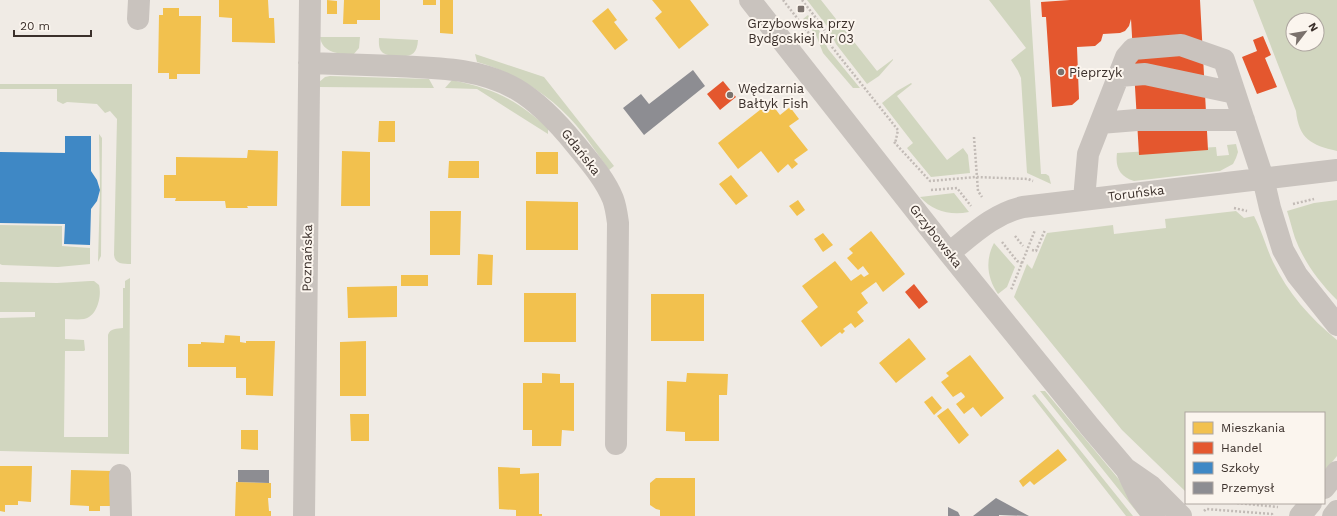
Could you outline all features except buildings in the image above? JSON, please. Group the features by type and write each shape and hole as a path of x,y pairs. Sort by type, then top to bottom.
{"street":[{"name":"Poznańska","path":"304,516 310,0"},
{"name":"Grzybowska","path":"750,0 950,253 1090,427 1125,468 1139,496 1154,516"},
{"path":"1084,199 1088,154 1123,66 1133,49 1181,45 1224,60 1263,178 1270,208 1284,250 1297,275 1330,312 1337,325"},
{"name":"Gdańska","path":"309,63 447,68 471,72 495,79 517,90 538,104 562,128 586,157 602,179 614,200 618,223 616,444"},
{"path":"1123,66 1145,74 1235,93"},
{"path":"1100,123 1137,120 1244,120"},
{"name":"Toruńska","path":"950,253 986,223 1005,212 1031,205 1337,170"},
{"name":"Grzybowska","path":"1125,468 1191,515"},
{"path":"1325,487 1337,472"},
{"path":"120,475 121,516"},
{"path":"1291,512 1309,504"},
{"path":"1333,516 1337,511"}],"path":[{"path":"802,0 823,27 832,47 898,130 895,150"},
{"path":"974,137 976,177 978,191 982,198"},
{"path":"890,138 930,181 976,177 1028,179 1039,183"},
{"path":"924,191 957,188 975,210"},
{"path":"1287,205 1321,198"},
{"path":"1032,250 1036,251 1044,230 1052,229"},
{"path":"1022,263 1031,240"},
{"path":"1243,504 1291,512"},
{"path":"1191,515 1206,509 1272,514 1273,516"}],"green space":[{"path":"807,0 821,0 877,71 893,60 879,76 867,84 836,44 827,26"},
{"path":"989,0 1030,0 1041,174 1046,174 1049,176 1051,184 1027,173 1021,78 1011,60 1026,48"},
{"path":"1253,0 1337,0 1337,151 1313,143 1303,134 1296,111"},
{"path":"808,15 819,30 828,49 860,88 853,88 823,53 816,35 803,19"},
{"path":"320,37 360,37 359,48 353,55 332,52 324,46"},
{"path":"379,38 418,40 415,52 406,56 397,56 388,55 382,52 379,47"},
{"path":"475,54 544,77 614,166 609,170 580,130 566,114 544,95 505,72 477,62"},
{"path":"325,77 429,79 434,88 319,87 318,83"},
{"path":"452,80 492,91 515,102 548,128 548,134 477,89 445,88"},
{"path":"911,83 912,84 897,96 947,160 963,148 968,155 970,173 931,177 907,148 913,143 882,103 897,91"},
{"path":"0,84 132,84 131,264 122,264 118,262 114,255 117,119 110,111 105,113 97,104 67,102 63,104 57,101 57,89 0,89"},
{"path":"99,134 102,138 101,256 98,262 100,190"},
{"path":"1236,144 1238,152 1233,164 1220,171 1134,181 1122,174 1117,163 1117,153 1216,147 1217,156 1229,155 1227,145"},
{"path":"954,193 969,212 949,213 942,211 930,206 920,197"},
{"path":"1337,200 1337,300 1318,279 1307,263 1295,238 1287,211 1314,203"},
{"path":"1236,211 1244,218 1254,216 1273,262 1293,295 1309,314 1337,340 1337,456 1325,471 1325,412 1185,412 1185,491 1122,430 1014,297 1027,264 1032,269 1047,233 1113,225 1114,234 1166,228 1165,219"},
{"path":"0,225 62,226 62,246 90,248 90,264 58,267 2,265 0,264"},
{"path":"994,243 1015,267 1007,287 998,294 991,282 988,269 989,256"},
{"path":"130,278 129,454 0,451 0,318 35,317 35,312 0,312 0,282 57,283 94,281 99,285 100,295 98,305 92,314 84,319 65,319 65,339 84,340 85,350 65,351 64,437 108,437 108,335 112,330 123,328 123,288 125,288 125,281"},
{"path":"1040,391 1045,391 1117,477 1146,516 1140,516"},
{"path":"1035,394 1133,516 1126,516 1032,396"}],"place":[{"name":"Grzybowska przy Bydgoskiej Nr 03","path":"801,9"},
{"name":"Pieprzyk","path":"1061,72"},
{"name":"Wędzarnia Bałtyk Fish","path":"730,95"}]}
